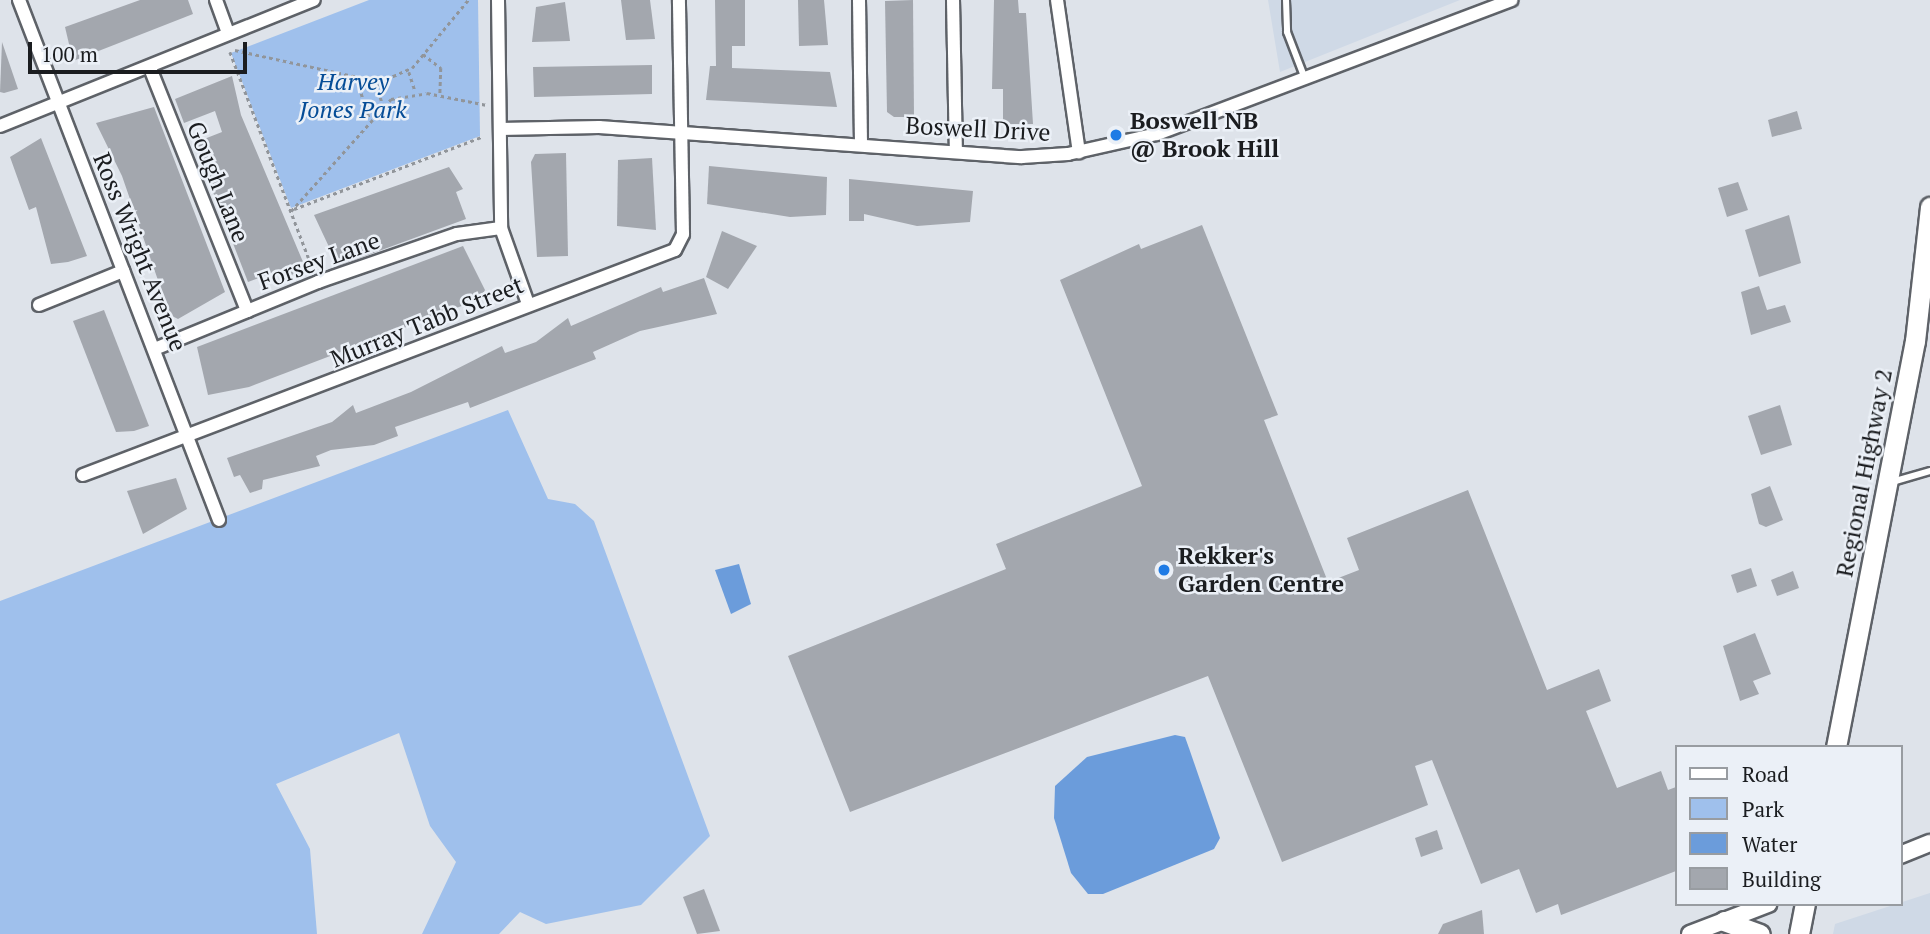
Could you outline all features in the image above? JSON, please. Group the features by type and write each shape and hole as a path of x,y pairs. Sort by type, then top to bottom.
{"main road":[{"name":"Regional Highway 2","path":"1836,745 1915,341 1930,207"},
{"path":"1799,934 1805,906"},
{"path":"1724,921 1759,934"}],"street":[{"name":"Ross Wright Avenue","path":"19,0 123,271 157,348 219,520"},
{"path":"216,0 229,33"},
{"path":"0,125 149,68 314,0"},
{"path":"498,0 501,228 528,304"},
{"name":"Murray Tabb Street","path":"83,475 188,438 528,304 675,250 683,234 679,0"},
{"path":"859,0 861,144"},
{"path":"953,0 956,152"},
{"path":"1057,0 1079,152"},
{"name":"Boswell Drive","path":"500,129 681,134 861,144 1023,158 1079,152 1157,134 1306,82 1511,0"},
{"name":"Gough Lane","path":"149,68 247,311"},
{"name":"Forsey Lane","path":"157,348 318,282 457,234 501,228"},
{"path":"39,305 123,271"},
{"path":"1902,854 1930,843"},
{"path":"1690,934 1763,906"}],"lane":[{"path":"1286,0 1287,32 1306,82"},
{"path":"1887,484 1930,471"}],"path":[{"path":"418,92 408,82 411,69 468,0"},
{"path":"235,50 374,82 411,69"},
{"path":"230,52 318,282"},
{"path":"423,54 441,68 440,95"},
{"path":"356,79 369,117"},
{"path":"374,82 382,89 380,106"},
{"path":"291,211 380,106 418,92 500,105"},
{"path":"291,211 482,137"}],"shaded area":[{"path":"1268,0 1460,0 1280,72"},
{"path":"1930,893 1930,934 1833,934 1835,924 1890,906 1902,906 1902,902"}],"green space":[{"name":"Harvey Jones Park","path":"369,0 478,0 480,136 291,208 231,53"},
{"path":"508,410 548,499 575,504 594,521 710,836 641,905 546,924 520,912 499,934 422,934 456,862 430,826 399,733 276,784 310,849 317,934 0,934 0,601"}],"water":[{"path":"739,564 751,604 731,614 715,570"},
{"path":"1175,735 1185,737 1220,838 1214,849 1103,894 1088,894 1071,873 1054,818 1055,786 1087,757"}],"building":[{"path":"140,0 188,0 193,14 73,61 65,27"},
{"path":"621,0 650,0 655,39 626,40"},
{"path":"715,0 745,0 745,46 732,46 732,68 830,72 837,107 706,100 710,66 716,66"},
{"path":"798,0 824,0 828,45 799,46"},
{"path":"913,0 914,117 894,117 887,112 885,1"},
{"path":"994,0 1018,0 1019,13 1026,13 1033,124 1003,124 1003,89 992,89"},
{"path":"565,2 570,41 532,42 536,7"},
{"path":"2,42 18,89 4,93 0,92"},
{"path":"652,65 652,94 534,97 533,67"},
{"path":"232,76 241,115 306,269 284,278 281,270 248,282 194,143 222,132 215,111 184,123 175,99"},
{"path":"154,107 225,292 178,319 170,315 122,176 96,123"},
{"path":"1797,111 1802,129 1772,137 1768,120"},
{"path":"41,138 87,256 68,262 51,264 36,207 29,210 10,157"},
{"path":"566,153 568,256 537,257 531,162 535,154"},
{"path":"652,158 656,230 617,226 618,160"},
{"path":"709,166 827,177 826,215 790,217 707,204"},
{"path":"449,167 463,189 456,192 466,219 338,266 314,215"},
{"path":"849,179 973,191 970,222 917,226 864,214 864,221 849,221"},
{"path":"1738,182 1748,210 1727,217 1718,188"},
{"path":"1789,215 1801,263 1759,277 1745,230"},
{"name":"Rekker's Garden Centre","path":"1202,225 1278,415 1264,420 1328,582 1359,570 1347,538 1468,490 1547,690 1599,669 1611,701 1586,711 1617,788 1661,771 1668,790 1674,788 1674,872 1561,915 1558,904 1536,913 1519,869 1481,884 1432,760 1415,766 1428,805 1282,862 1208,676 850,812 788,656 1006,569 996,544 1142,486 1060,280 1139,244 1141,249"},
{"path":"722,231 757,246 728,289 706,277"},
{"path":"463,246 485,290 480,299 249,387 208,395 197,347"},
{"path":"704,278 717,314 640,331 593,352 596,359 470,408 468,402 395,427 398,436 374,445 331,450 316,456 320,466 263,480 262,489 250,493 240,475 234,477 227,458 332,422 353,405 356,413 411,392 502,346 505,353 536,342 568,318 571,326 661,287 663,292"},
{"path":"1759,286 1767,310 1785,305 1791,322 1751,335 1741,292"},
{"path":"104,310 149,426 134,431 116,432 73,321"},
{"path":"1780,405 1792,445 1761,455 1748,416"},
{"path":"176,478 187,509 143,534 127,491"},
{"path":"1770,486 1783,520 1766,527 1759,524 1751,494"},
{"path":"1751,568 1757,586 1737,593 1731,575"},
{"path":"1793,571 1799,588 1777,596 1771,580"},
{"path":"1755,633 1771,674 1753,681 1759,694 1740,701 1723,646"},
{"path":"1437,830 1443,849 1421,857 1415,838"},
{"path":"704,889 720,931 697,934 683,897"},
{"path":"1482,910 1484,934 1438,934 1443,924"}],"place":[{"name":"Boswell NB @ Brook Hill","path":"1116,135"},
{"name":"Rekker's Garden Centre","path":"1164,570"}]}
